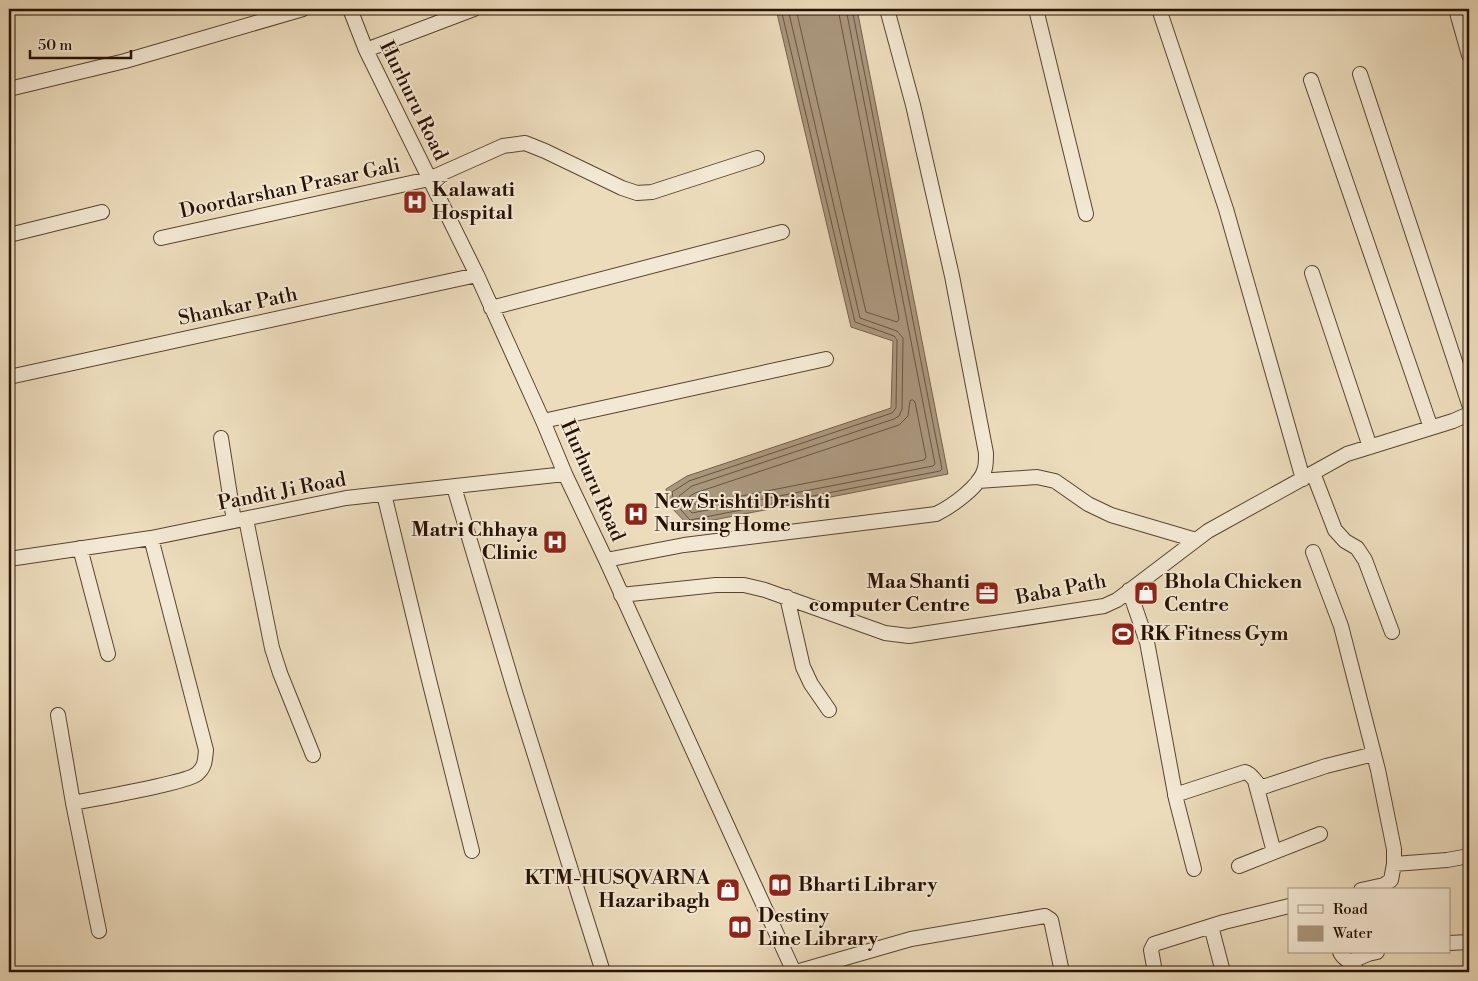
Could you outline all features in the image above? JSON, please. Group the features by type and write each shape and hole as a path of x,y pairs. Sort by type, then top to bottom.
{"street":[{"path":"9,89 125,61 303,9"},
{"name":"Hurhuru Road","path":"350,9 366,50 477,275 565,474 795,972"},
{"path":"366,50 474,9"},
{"path":"606,560 684,545 936,514 952,506 978,481 985,470 986,452 952,276 913,105 887,9"},
{"path":"1036,9 1086,214"},
{"path":"1159,9 1226,209 1308,476 1335,530 1345,541 1357,548 1365,560 1392,632"},
{"path":"1456,9 1469,55"},
{"path":"1360,74 1469,404"},
{"path":"1311,80 1431,428"},
{"name":"Doordarshan Prasar Gali","path":"161,238 429,179 503,146 525,143 545,150 622,188 637,193 652,192 757,158"},
{"path":"9,235 102,212"},
{"path":"491,308 782,232"},
{"path":"1312,273 1370,447"},
{"name":"Shankar Path","path":"9,377 477,275"},
{"path":"543,421 826,359"},
{"name":"Baba Path","path":"621,595 716,585 744,585 787,597 884,633 909,636 1104,606 1117,600 1208,532 1347,454 1469,414"},
{"path":"221,438 272,648 280,674 313,756"},
{"name":"Pandit Ji Road","path":"9,559 151,538 346,498 565,474"},
{"path":"978,481 1037,477 1056,481 1088,504 1111,515 1196,540"},
{"path":"454,487 515,692 603,972"},
{"path":"384,494 472,851"},
{"path":"73,803 175,782 195,776 205,764 206,750 151,538"},
{"path":"80,548 108,654"},
{"path":"1313,552 1341,626 1374,754 1394,849 1393,876 1389,883 1370,888"},
{"path":"1128,590 1147,642 1175,795 1194,869"},
{"path":"787,597 803,667 811,684 829,710"},
{"path":"58,715 73,803 99,931"},
{"path":"1255,781 1264,787 1326,766 1374,754"},
{"path":"1175,795 1245,772 1251,775 1255,781 1274,852"},
{"path":"1239,866 1320,834"},
{"path":"1394,864 1447,860 1469,856"},
{"path":"1155,972 1151,950 1154,944 1211,926 1288,906"},
{"path":"795,972 911,939 1045,916 1051,920 1062,972"},
{"path":"1211,926 1223,972"},
{"path":"1450,943 1469,942"},
{"path":"1341,954 1354,967 1368,954"}],"water":[{"path":"776,9 857,9 948,474 688,525 669,505 666,489 687,476 891,408 893,341 851,327"}],"place":[{"name":"Kalawati Hospital","path":"415,202"},
{"name":"New Srishti Drishti Nursing Home","path":"636,514"},
{"name":"Matri Chhaya Clinic","path":"555,542"},
{"name":"Maa Shanti computer Centre","path":"987,593"},
{"name":"Bhola Chicken Centre","path":"1146,593"},
{"name":"RK Fitness Gym","path":"1123,634"},
{"name":"Bharti Library","path":"780,885"},
{"name":"KTM-HUSQVARNA Hazaribagh","path":"728,890"},
{"name":"Destiny Line Library","path":"740,927"}]}
